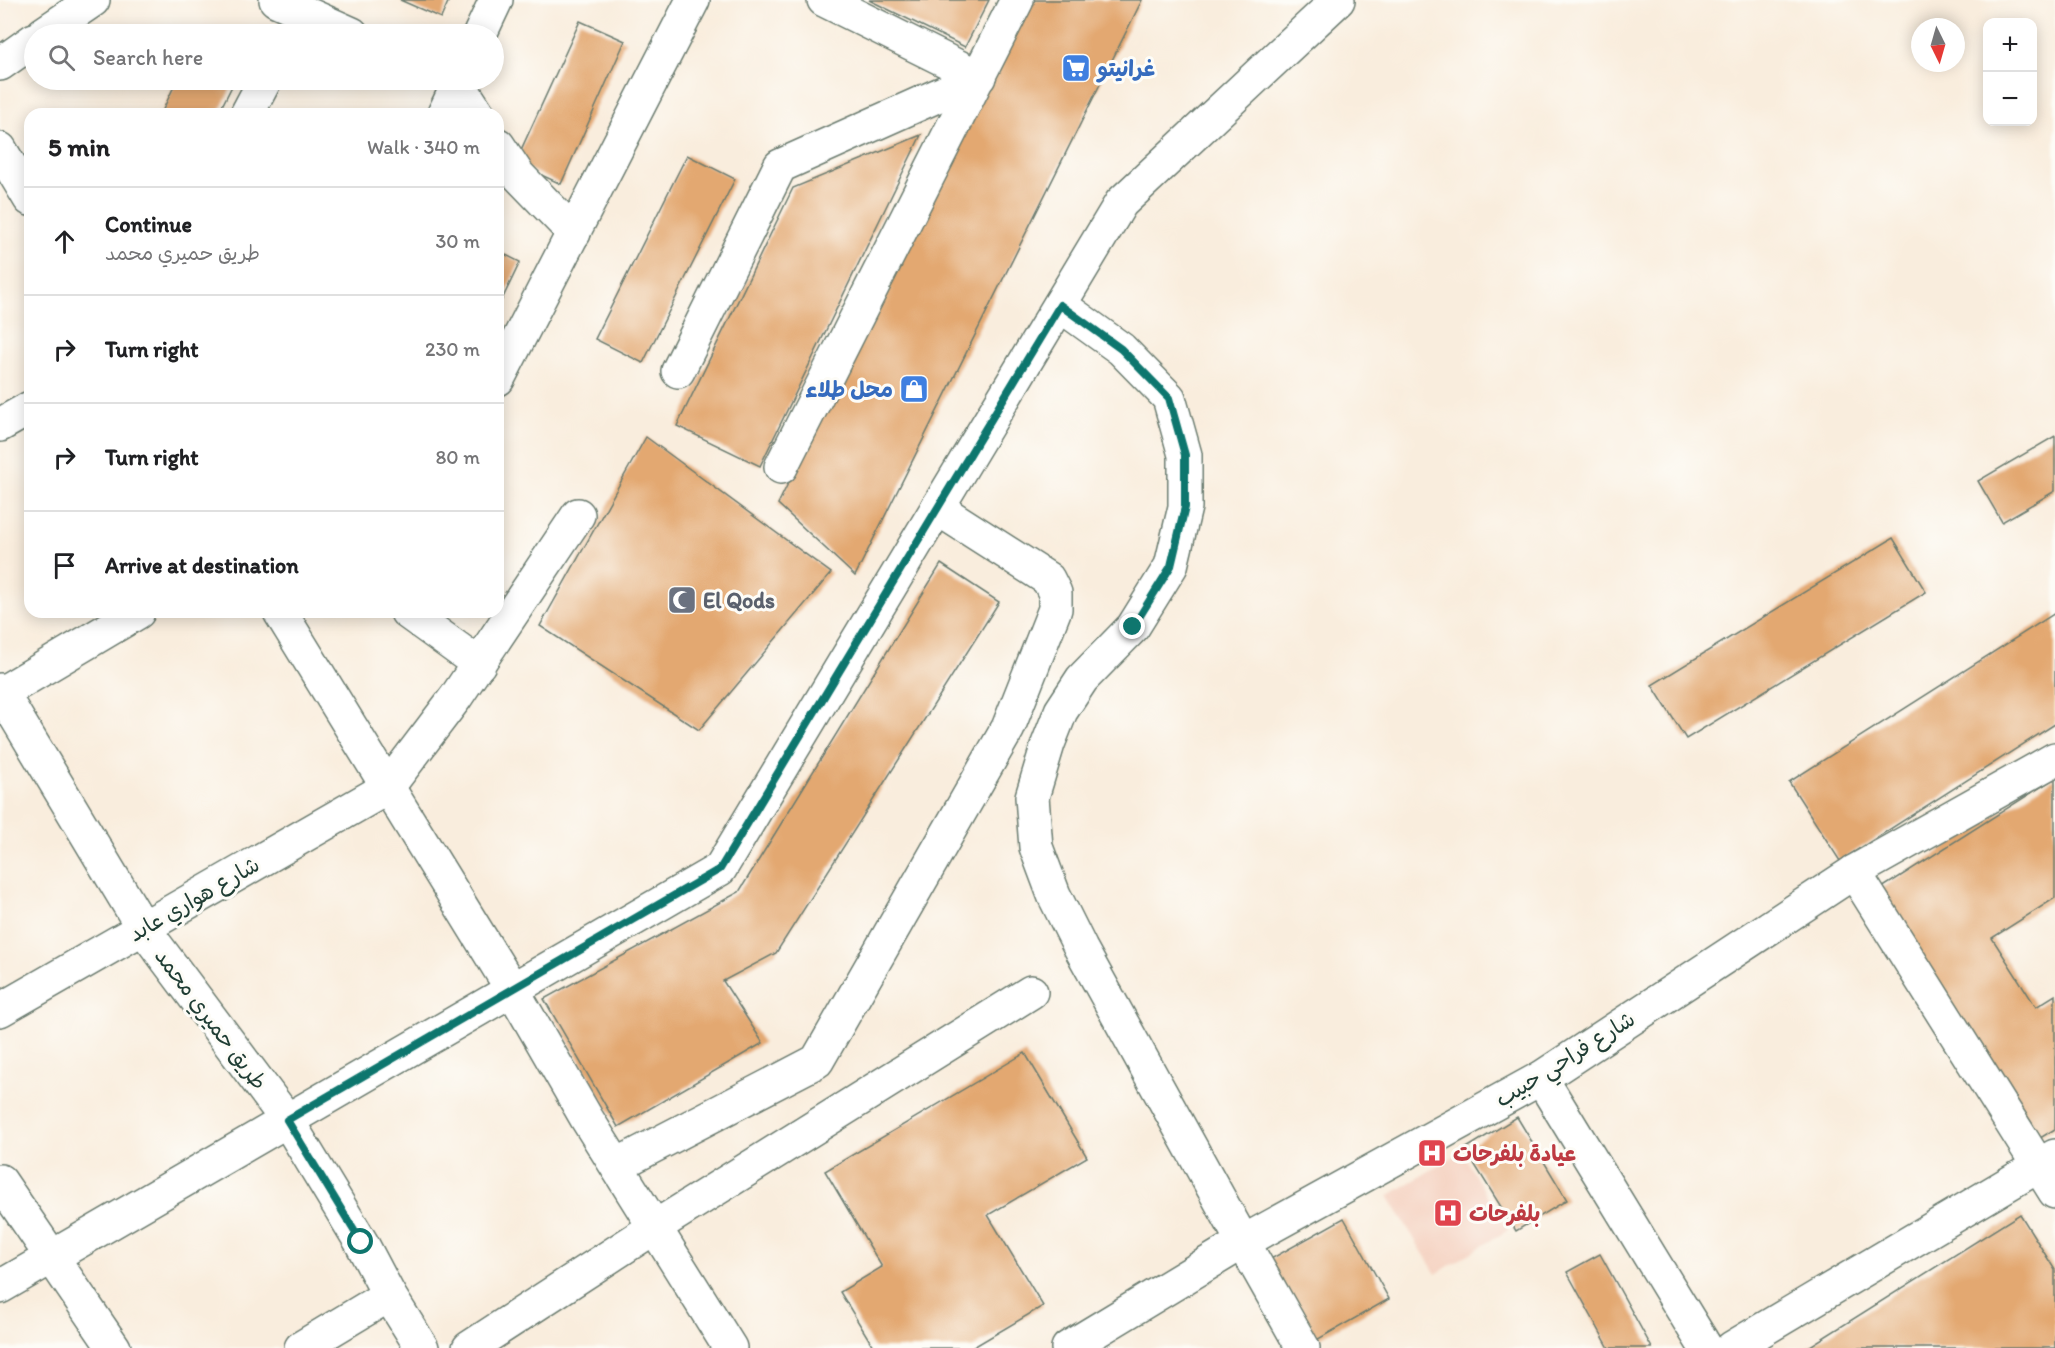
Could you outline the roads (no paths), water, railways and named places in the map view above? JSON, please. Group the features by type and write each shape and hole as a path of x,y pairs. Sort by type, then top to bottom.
{"street":[{"path":"58,24 93,0"},
{"path":"276,0 325,24"},
{"path":"485,24 496,0"},
{"path":"504,367 693,0"},
{"path":"824,0 979,77"},
{"path":"781,467 1017,0"},
{"path":"0,1287 720,869 1121,203 1323,5"},
{"path":"0,64 24,47"},
{"path":"678,371 780,166 979,77"},
{"path":"250,108 260,90"},
{"path":"446,108 453,90"},
{"path":"462,90 474,108"},
{"path":"0,149 24,189"},
{"path":"504,154 518,175 574,233"},
{"path":"1060,305 1121,349 1169,398 1185,455 1185,507 1171,566 1133,627 1082,680 1061,711 1032,797 1036,847 1054,895 1081,949 1303,1348"},
{"path":"0,426 24,412"},
{"path":"617,1165 817,1061 1008,728 1055,609 1055,593 1048,579 937,508"},
{"path":"387,788 456,697 578,515"},
{"path":"1,692 128,618"},
{"path":"284,618 512,989 587,1119 730,1348"},
{"path":"415,618 479,664"},
{"name":"طريق حميري محمد","path":"1,692 143,928 287,1120 422,1348"},
{"name":"شارع فراحي حبيب","path":"1068,1348 1242,1242 1541,1078 1854,872 2055,759"},
{"name":"شارع هواري عابد","path":"0,1010 387,788"},
{"path":"1732,1348 2050,1171 1854,872"},
{"path":"469,1348 655,1227 1031,992"},
{"path":"1541,1078 1706,1348"},
{"path":"0,1180 114,1348"},
{"path":"301,1348 389,1295"}],"place":[{"name":"غرانيتو","path":"1076,68"},
{"name":"محل طلاء","path":"914,389"},
{"name":"El Qods","path":"682,600"},
{"name":"عيادة بلفرحات","path":"1432,1153"},
{"name":"بلفرحات","path":"1448,1213"}]}
